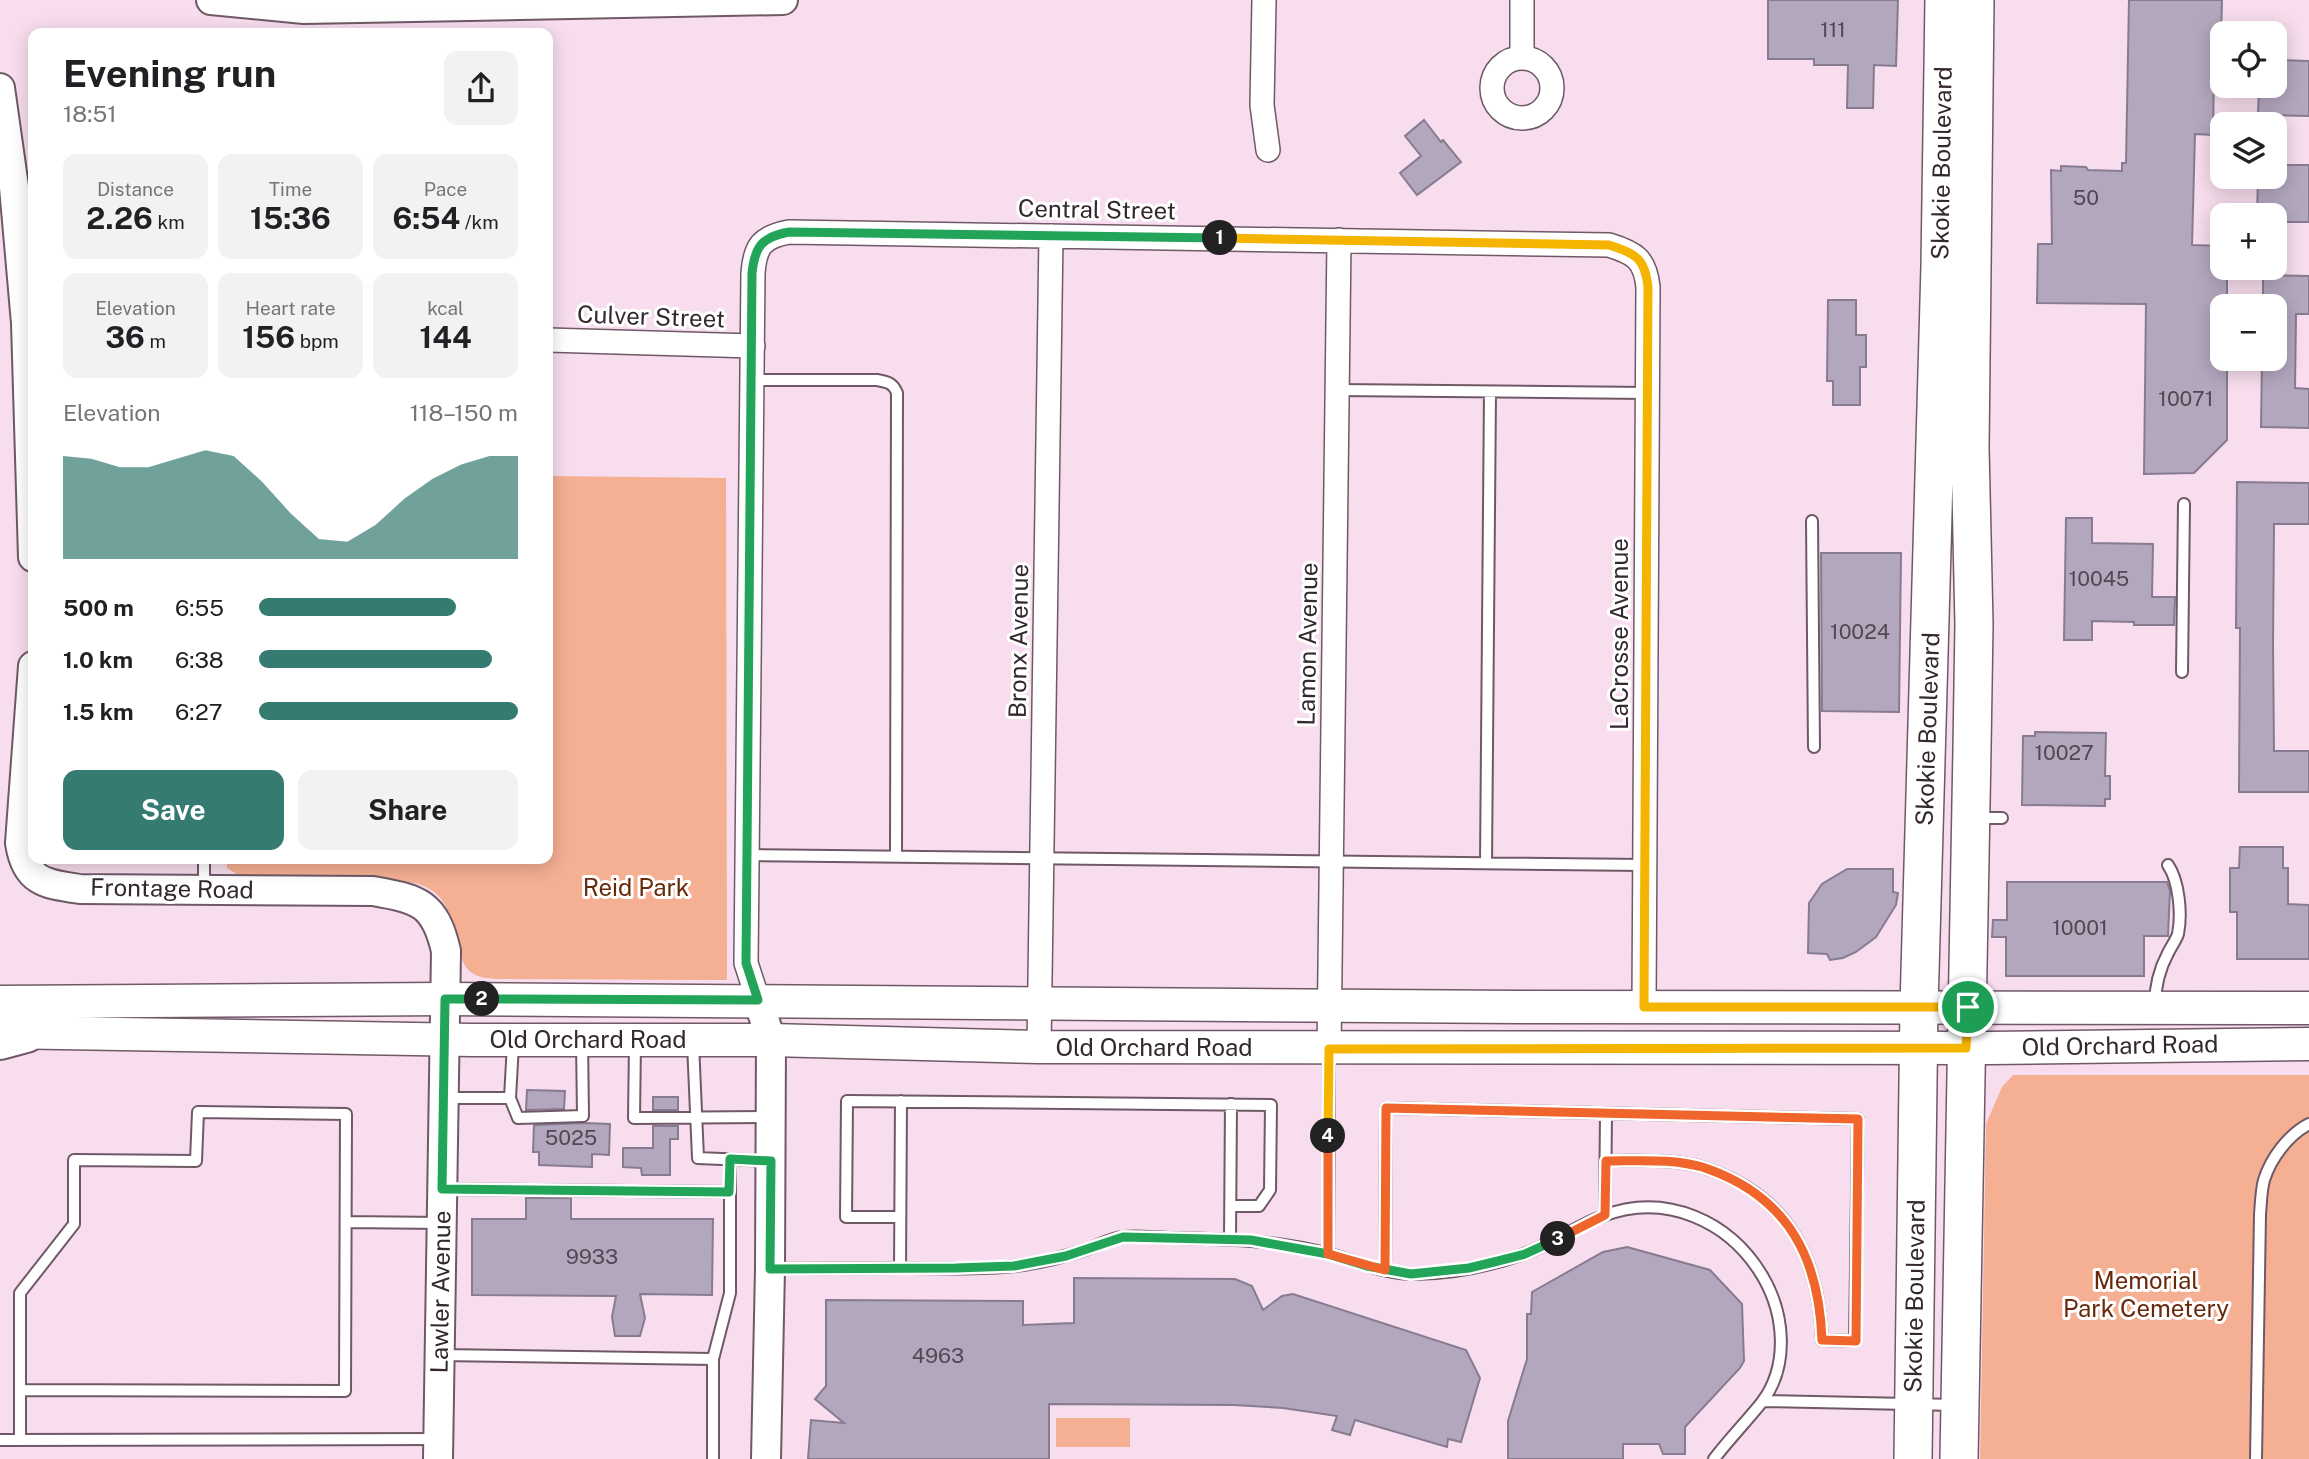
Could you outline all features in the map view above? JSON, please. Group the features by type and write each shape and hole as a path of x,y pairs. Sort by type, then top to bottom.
{"main road":[{"name":"Skokie Boulevard","path":"1913,1459 1919,1007 1940,266 1944,0"},
{"name":"Skokie Boulevard","path":"1959,1459 1966,1048 1987,818 1974,624 1970,448 1975,0"},
{"name":"Old Orchard Road","path":"0,1002 445,999 1644,1007 2309,1008"},
{"name":"Old Orchard Road","path":"9,1035 771,1040 1039,1047 1329,1049 1966,1048 2309,1044"}],"street":[{"path":"211,0 304,9 783,0"},
{"path":"1264,0 1262,105 1268,150"},
{"path":"1522,0 1522,58"},
{"path":"0,88 14,187 26,323 28,390"},
{"name":"Central Street","path":"753,346 754,257 760,245 772,235 789,232 1609,245 1629,251 1642,262"},
{"name":"Bronx Avenue","path":"1039,1047 1051,236"},
{"name":"Lamon Avenue","path":"1329,1049 1339,240"},
{"name":"LaCrosse Avenue","path":"1642,262 1647,273 1648,287 1644,1007"},
{"name":"Culver Street","path":"553,340 753,346"},
{"path":"753,346 746,963 771,1040 766,1459"},
{"name":"Frontage Road","path":"28,735 20,843 22,859 32,874 52,884 80,888 373,891 406,897 427,908 441,927 446,951 445,999"},
{"name":"Lawler Avenue","path":"439,1449 445,999"}],"lane":[{"path":"753,380 877,380 889,382 897,393 896,856"},
{"path":"1337,390 1648,393"},
{"path":"1486,863 1490,392"},
{"path":"2182,672 2184,504"},
{"path":"1812,521 1814,747"},
{"path":"747,855 1645,864"},
{"path":"204,864 204,890"},
{"path":"2155,1007 2155,985 2178,935 2179,898 2175,874 2168,865"},
{"path":"513,1040 510,1098 517,1118 583,1116 582,1040"},
{"path":"636,1040 634,1118 771,1117"},
{"path":"692,1040 698,1158 771,1161"},
{"path":"1328,1254 1329,1049"},
{"path":"443,1098 510,1098"},
{"path":"899,1217 846,1217 847,1101 1271,1105 1270,1190 1259,1206 1231,1206"},
{"path":"900,1268 901,1101"},
{"path":"1230,1240 1231,1104"},
{"path":"1385,1270 1386,1108 1858,1119 1856,1341 1822,1340 1818,1293 1807,1256 1797,1236 1768,1204 1750,1190 1707,1169 1653,1161 1606,1161"},
{"path":"20,1390 345,1391 346,1114 198,1112 197,1161 74,1160 74,1224 20,1293 20,1390 20,1439"},
{"path":"1605,1215 1606,1114"},
{"path":"2256,1459 2260,1214 2264,1181 2280,1149 2298,1130 2309,1124"},
{"path":"713,1459 713,1359 730,1293 730,1159"},
{"path":"442,1189 729,1192"},
{"path":"770,1269 1014,1266 1066,1256 1123,1237 1251,1240 1328,1254 1385,1270 1411,1274 1439,1272 1525,1254 1605,1215 1632,1209 1680,1211 1720,1228 1745,1251 1772,1295 1781,1337 1775,1380 1763,1401 1714,1459"},
{"path":"346,1222 442,1223"},
{"path":"440,1355 713,1359"},
{"path":"1763,1401 1960,1405"},
{"path":"0,1440 439,1449"}],"green space":[{"name":"Reid Park","path":"553,476 726,478 727,980 483,977 471,972 465,965 447,907 428,888 415,883 379,879 254,881 227,868 227,864 553,864"},
{"name":"Memorial Park Cemetery","path":"2013,1075 2309,1075 2309,1459 1980,1459 1986,1124 2002,1087"},
{"path":"1056,1418 1130,1418 1130,1447 1056,1447"}],"building":[{"path":"1768,0 1898,0 1896,66 1874,65 1873,108 1847,108 1848,65 1814,65 1814,59 1768,59"},
{"path":"2129,0 2222,0 2221,21 2210,21 2210,98 2214,98 2213,112 2210,112 2210,135 2195,134 2192,245 2210,246 2210,280 2227,280 2227,294 2210,294 2210,371 2227,371 2227,440 2194,473 2144,474 2146,304 2037,303 2038,244 2052,244 2051,170 2061,171 2061,166 2122,171 2122,163 2126,163"},
{"path":"2287,60 2309,61 2309,116 2287,116 2287,112 2258,112 2259,98 2287,98"},
{"path":"1424,120 1461,162 1417,195 1400,173 1421,156 1405,136"},
{"path":"2287,165 2309,165 2309,222 2287,222 2287,203 2257,203 2258,189 2287,189"},
{"path":"2287,276 2309,276 2309,314 2296,314 2295,388 2309,389 2309,428 2261,427 2262,371 2287,371 2287,294 2263,294 2263,280 2287,280"},
{"path":"1828,300 1856,300 1856,335 1866,335 1866,367 1860,367 1860,405 1833,405 1833,381 1827,381"},
{"path":"2237,482 2309,483 2309,524 2274,524 2273,644 2274,751 2309,751 2309,792 2239,792"},
{"path":"2066,518 2092,518 2092,543 2153,544 2152,597 2175,597 2174,625 2092,621 2092,640 2064,640"},
{"path":"1821,553 1901,553 1899,712 1822,711"},
{"path":"2035,732 2106,733 2105,776 2110,776 2110,799 2105,799 2105,806 2022,805 2023,736 2035,736"},
{"path":"2240,847 2283,847 2283,868 2288,868 2288,904 2309,905 2309,959 2237,959 2237,912 2230,912 2230,868 2239,868"},
{"path":"1847,869 1893,869 1893,892 1898,893 1896,905 1876,937 1856,952 1830,960 1827,954 1808,953 1809,903 1822,884"},
{"path":"2007,882 2167,882 2170,891 2168,936 2144,936 2144,976 2006,976 2006,937 1992,937 1993,920 2007,920"},
{"path":"527,1090 565,1091 564,1109 526,1110"},
{"path":"653,1097 678,1097 678,1110 653,1110"},
{"path":"610,1124 609,1155 592,1154 592,1167 539,1165 539,1152 533,1152 534,1125"},
{"path":"653,1126 678,1126 678,1139 670,1139 670,1175 642,1175 641,1168 623,1167 623,1148 653,1148"},
{"path":"526,1198 571,1198 571,1219 713,1219 712,1295 640,1294 645,1318 640,1336 615,1336 612,1317 616,1296 472,1295 472,1219 526,1219"},
{"path":"1627,1247 1710,1270 1742,1304 1744,1361 1685,1427 1685,1454 1663,1454 1659,1444 1623,1444 1623,1459 1508,1459 1508,1421 1527,1359 1527,1314 1531,1314 1532,1292 1603,1252"},
{"path":"1074,1278 1235,1279 1252,1286 1263,1310 1282,1296 1293,1294 1466,1350 1480,1378 1461,1442 1448,1439 1447,1447 1355,1420 1350,1435 1332,1430 1337,1416 1283,1408 1234,1405 1049,1404 1049,1459 808,1459 811,1420 844,1423 815,1399 826,1386 826,1300 1023,1301 1023,1325 1074,1323"}],"route":[{"path":"1968,1007 1644,1007 1648,287 1647,273 1642,262 1629,251 1609,245 789,232 772,235 760,245 754,257 752,273 746,963 758,1000 445,999 442,1189 729,1192 730,1159 771,1161 770,1269 1014,1266 1066,1256 1123,1237 1251,1240 1328,1254 1367,1266 1385,1270 1411,1274 1469,1268 1525,1254 1605,1215 1606,1161 1683,1164 1707,1169 1730,1179 1768,1204 1797,1236 1807,1256 1818,1293 1822,1340 1856,1341 1858,1119 1386,1108 1385,1270 1328,1254 1329,1049 1966,1048 1968,1007"}]}
